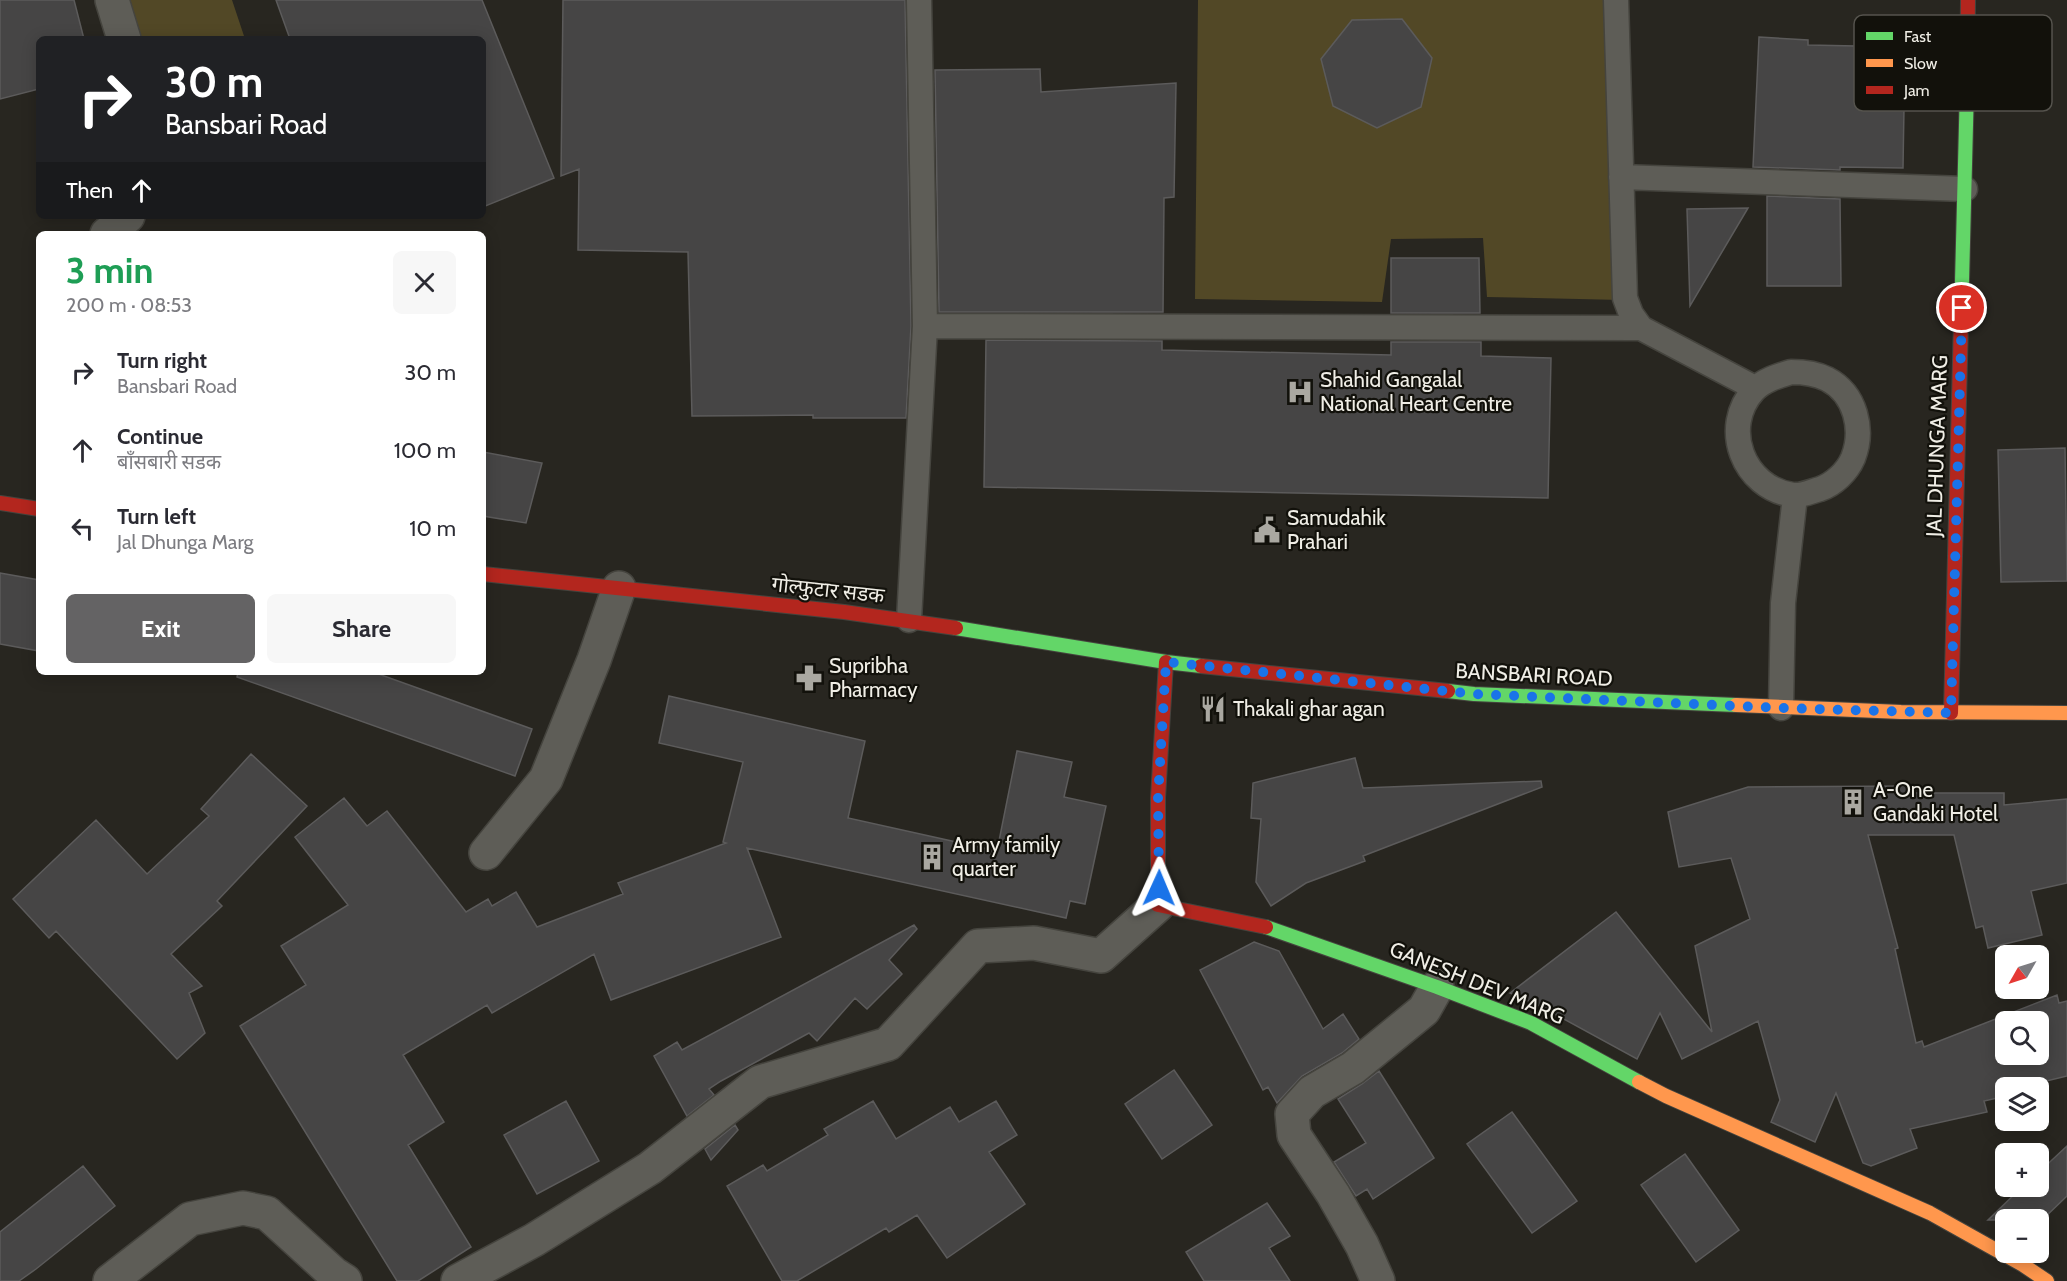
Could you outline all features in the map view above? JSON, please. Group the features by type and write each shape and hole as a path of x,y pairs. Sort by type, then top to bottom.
{"street":[{"path":"112,0 123,36"},
{"name":"JAL DHUNGA MARG","path":"1968,0 1968,15"},
{"name":"JAL DHUNGA MARG","path":"1951,713 1966,111"},
{"path":"110,231 124,219"},
{"path":"0,503 36,509"},
{"name":"गोल्फुटार सडक","path":"486,574 909,620 1166,662"},
{"path":"486,853 546,779 594,660 619,588"},
{"path":"458,1281 534,1240 650,1168 760,1082 888,1044 978,946 1034,943 1101,956 1158,905 1158,798 1166,662"},
{"name":"BANSBARI ROAD","path":"1166,662 1474,694 1901,712 2067,713"},
{"name":"GANESH DEV MARG","path":"1158,905 1259,924 1531,1023 1666,1096 1930,1213 2047,1281"},
{"path":"1378,1281 1362,1245 1333,1194 1294,1135 1292,1114 1312,1092 1353,1068 1424,1010 1437,987"},
{"path":"110,1281 190,1219 243,1208 267,1213 334,1274 345,1281"}],"lane":[{"path":"909,620 926,326 919,0"},
{"path":"1616,0 1625,298 1631,314 1641,328 1755,388"},
{"path":"1621,177 1965,189"},
{"path":"926,326 1641,328"},
{"path":"1791,372 1810,373 1828,380 1843,392 1854,408 1858,426 1858,445 1851,463 1839,478 1824,487 1794,495 1771,487 1756,476 1745,461 1738,443 1738,423 1744,404 1755,388 1772,378 1791,372"},
{"path":"1781,708 1784,603 1794,495"}],"shaded area":[{"path":"119,0 232,0 244,36 130,36"},
{"path":"1198,0 1604,0 1622,300 1487,297 1483,238 1391,239 1382,302 1195,299"}],"building":[{"path":"0,0 74,0 83,36 36,36 36,90 0,99"},
{"path":"276,0 482,0 554,178 486,206 486,36 289,36"},
{"path":"563,0 905,0 911,326 906,418 813,418 813,415 692,416 688,252 578,250 579,169 561,176"},
{"path":"1402,19 1432,58 1421,107 1377,128 1333,106 1321,59 1352,20"},
{"path":"1759,37 1808,40 1808,45 1854,46 1854,111 1904,111 1903,168 1840,167 1840,170 1753,167"},
{"path":"1040,69 1041,92 1176,83 1174,197 1164,198 1163,312 939,312 935,70"},
{"path":"1767,196 1840,199 1841,286 1767,286"},
{"path":"1748,208 1690,306 1687,209"},
{"path":"1391,258 1479,258 1480,313 1391,313"},
{"path":"986,340 1162,341 1162,350 1391,355 1391,342 1481,342 1481,356 1551,358 1548,498 984,487"},
{"path":"2065,448 2067,581 2001,582 1998,450"},
{"path":"486,453 542,463 526,523 486,516"},
{"path":"0,573 36,579 36,650 0,644"},
{"path":"237,675 381,675 532,729 515,776 237,677"},
{"path":"669,696 865,741 848,818 997,851 1017,751 1072,762 1064,797 1106,806 1085,904 1070,901 1066,918 747,848 781,937 611,1000 594,954 492,1013 487,1005 403,1055 444,1122 408,1145 471,1247 418,1281 397,1281 240,1026 306,985 281,946 348,905 295,837 344,798 367,826 387,811 466,912 488,899 492,906 516,892 537,927 623,894 618,883 726,843 723,842 743,762 659,743"},
{"path":"251,754 307,806 217,901 222,906 171,954 202,986 189,993 205,1033 177,1059 56,931 49,938 13,899 96,820 147,874 209,816 201,809"},
{"path":"1355,758 1363,788 1541,781 1542,787 1363,856 1365,861 1306,883 1271,906 1256,882 1261,819 1251,818 1253,783"},
{"path":"1915,786 1915,793 2004,793 2004,805 2067,799 2067,883 2031,891 2042,935 1988,948 1983,926 1976,928 1954,835 1868,835 1898,948 1895,949 1916,1043 1922,1041 1924,1047 1995,1019 1995,1065 2049,1065 2049,1011 2016,1011 2057,995 2059,1003 2067,1001 2067,1076 2049,1080 2049,1077 1995,1077 1995,1098 1984,1101 1987,1112 1910,1129 1917,1148 1871,1166 1863,1163 1836,1093 1815,1142 1771,1122 1780,1100 1758,1021 1682,1059 1660,1013 1637,1059 1540,1006 1510,993 1616,912 1712,1032 1695,946 1750,919 1731,858 1679,867 1668,812 1748,787"},
{"path":"914,925 917,929 889,960 902,974 867,1009 855,998 817,1041 809,1033 721,1081 709,1089 714,1095 687,1116 654,1056 677,1042 682,1050"},
{"path":"1254,942 1279,951 1323,1029 1343,1014 1359,1039 1342,1053 1302,1076 1277,1103 1268,1087 1263,1090 1200,970"},
{"path":"1174,1070 1212,1125 1162,1159 1125,1104"},
{"path":"1379,1071 1434,1158 1373,1199 1367,1189 1356,1196 1334,1162 1366,1143 1338,1099"},
{"path":"566,1101 599,1161 537,1194 504,1135"},
{"path":"873,1101 896,1139 950,1107 959,1122 996,1101 1017,1135 989,1152 1025,1204 947,1258 917,1215 889,1232 886,1228 797,1281 782,1281 727,1186 763,1165 767,1171 828,1135 824,1129"},
{"path":"1512,1112 1577,1201 1532,1233 1467,1144"},
{"path":"735,1125 738,1130 711,1160 705,1149"},
{"path":"2067,1146 2067,1196 2049,1213 2049,1209 1999,1209 2012,1197 2049,1197 2049,1163"},
{"path":"1685,1154 1739,1230 1696,1262 1641,1185"},
{"path":"83,1166 115,1206 19,1281 0,1281 0,1232"},
{"path":"1267,1203 1290,1236 1269,1248 1290,1281 1204,1281 1186,1252"},
{"path":"1995,1213 1995,1220 1988,1220"}],"traffic: fast":[{"path":"1961,321 1966,111"},
{"path":"956,628 1201,666"},
{"path":"1448,691 1736,705"},
{"path":"1266,927 1437,987 1531,1023 1639,1082"}],"traffic: slow":[{"path":"1736,705 1901,712 2067,713"},
{"path":"1639,1082 1930,1213 2047,1281"}],"traffic: jam":[{"path":"1968,0 1968,15"},
{"path":"1951,713 1961,321"},
{"path":"0,503 36,509"},
{"path":"486,574 844,612 956,628"},
{"path":"1166,662 1158,798 1158,905 1266,927"},
{"path":"1201,666 1448,691"}],"place":[{"name":"Shahid Gangalal National Heart Centre","path":"1300,392"},
{"name":"Samudahik Prahari","path":"1267,530"},
{"name":"Supribha Pharmacy","path":"809,678"},
{"name":"Thakali ghar agan","path":"1213,709"},
{"name":"A-One Gandaki Hotel","path":"1853,802"},
{"name":"Army family quarter","path":"932,857"}],"route":[{"path":"1159,888 1158,798 1166,662 1474,694 1951,713 1962,308"}]}
